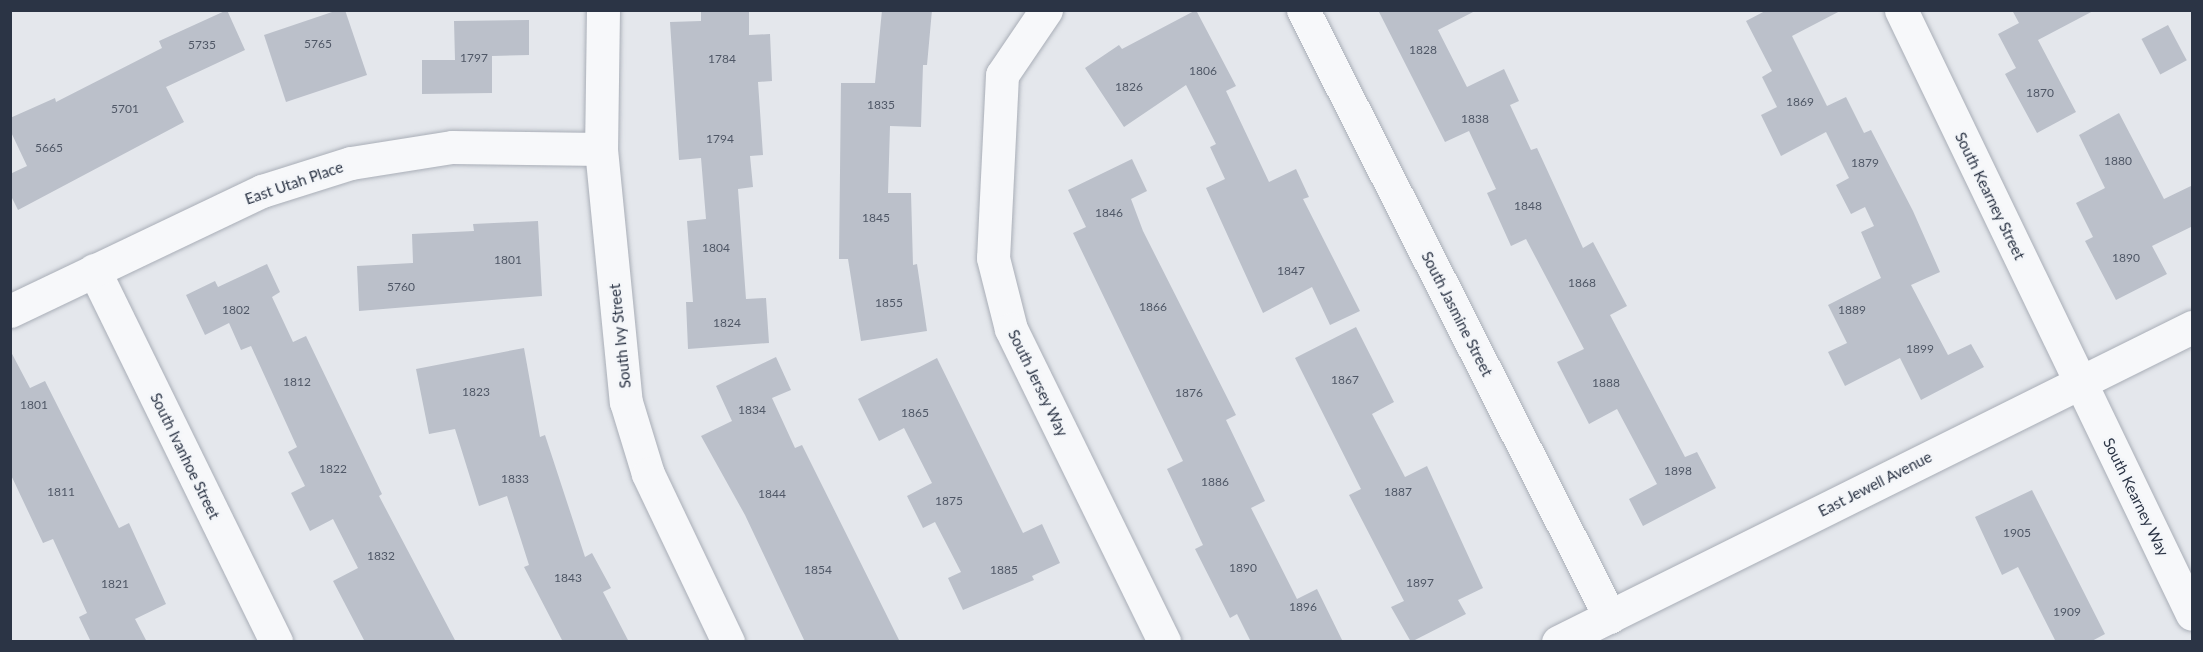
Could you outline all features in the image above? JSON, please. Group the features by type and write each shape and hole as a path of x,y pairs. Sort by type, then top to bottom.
{"street":[{"name":"South Ivy Street","path":"603,10 601,149 626,402 648,474 728,642"},
{"name":"South Jersey Way","path":"1046,10 1002,75 993,258 1011,329 1164,642"},
{"name":"South Jasmine Street","path":"1303,10 1610,616"},
{"name":"South Kearney Street","path":"1901,10 2079,381"},
{"name":"East Utah Place","path":"10,311 262,191 351,163 452,147 601,149"},
{"name":"South Ivanhoe Street","path":"94,270 276,642"},
{"name":"East Jewell Avenue","path":"1558,642 2079,381 2193,327"},
{"name":"South Kearney Way","path":"2079,381 2193,614"}],"building":[{"path":"227,10 245,50 166,87 184,122 18,210 10,194 10,174 27,166 10,130 10,118 55,98 56,102 162,48 159,41"},
{"path":"338,10 345,10 367,75 286,102 264,35"},
{"path":"701,10 749,10 749,35 770,34 772,81 758,82 763,155 750,156 753,187 738,189 746,299 766,298 769,343 688,349 686,302 693,302 687,221 706,219 701,158 679,160 670,22 701,21"},
{"path":"882,10 932,10 927,65 923,65 921,127 890,126 888,193 911,193 913,265 917,264 927,331 861,341 848,259 839,259 841,83 875,83"},
{"path":"1196,10 1236,86 1226,91 1269,182 1296,169 1309,197 1303,199 1360,311 1330,325 1312,287 1263,313 1206,188 1225,179 1210,147 1216,144 1186,85 1124,127 1085,68 1119,45 1122,49"},
{"path":"1378,10 1477,10 1438,30 1467,87 1504,69 1519,101 1510,105 1531,150 1537,148 1583,248 1593,242 1627,306 1610,315 1685,457 1697,452 1716,488 1643,526 1629,499 1657,484 1617,409 1589,424 1557,362 1584,349 1526,239 1511,246 1487,193 1496,189 1469,131 1445,142"},
{"path":"1767,10 1842,10 1792,36 1827,106 1846,97 1864,133 1871,130 1913,211 1940,272 1911,285 1948,355 1971,344 1984,367 1921,400 1900,358 1845,386 1828,352 1847,343 1828,305 1881,278 1861,232 1874,226 1865,207 1851,214 1836,185 1849,178 1826,132 1781,156 1761,115 1777,107 1762,77 1772,71 1746,21"},
{"path":"2012,10 2095,10 2038,40 2076,112 2037,133 2005,74 2016,68 1998,34 2019,23"},
{"path":"529,20 529,55 492,56 492,93 422,94 422,60 455,60 454,21"},
{"path":"2168,25 2187,60 2160,74 2142,39"},
{"path":"2119,113 2164,199 2193,185 2193,226 2152,246 2167,274 2116,300 2085,241 2093,237 2076,203 2105,188 2079,135"},
{"path":"1132,159 1147,191 1131,199 1143,231 1236,415 1226,420 1265,501 1251,508 1297,599 1317,589 1343,642 1251,642 1237,614 1230,618 1195,549 1203,545 1167,469 1183,461 1073,233 1086,227 1068,190"},
{"path":"538,221 542,296 359,311 357,266 413,263 412,234 474,231 473,224"},
{"path":"267,264 280,292 272,297 293,342 306,336 382,494 379,496 456,642 365,642 333,581 358,568 333,519 310,531 291,493 305,486 288,452 297,447 251,346 241,350 229,323 205,335 186,295 215,281 218,287"},
{"path":"1356,327 1394,402 1372,414 1405,477 1427,466 1483,588 1458,600 1466,614 1411,642 1391,607 1404,601 1349,495 1361,489 1295,358"},
{"path":"524,348 540,437 545,435 585,557 592,553 611,588 603,592 629,642 563,642 524,567 529,565 507,496 479,506 455,429 429,434 416,369"},
{"path":"10,350 30,388 45,381 119,528 129,523 166,604 135,619 147,642 91,642 79,617 87,613 53,539 43,543 10,473"},
{"path":"776,357 791,390 772,398 795,448 802,445 900,642 805,642 745,515 701,436 732,421 716,386"},
{"path":"937,358 1023,533 1042,524 1060,563 1032,576 1034,580 963,610 948,578 961,572 935,522 923,528 907,496 932,483 904,428 879,441 858,399"},
{"path":"2032,490 2105,634 2090,642 2056,642 2018,567 2002,575 1975,517"}]}
